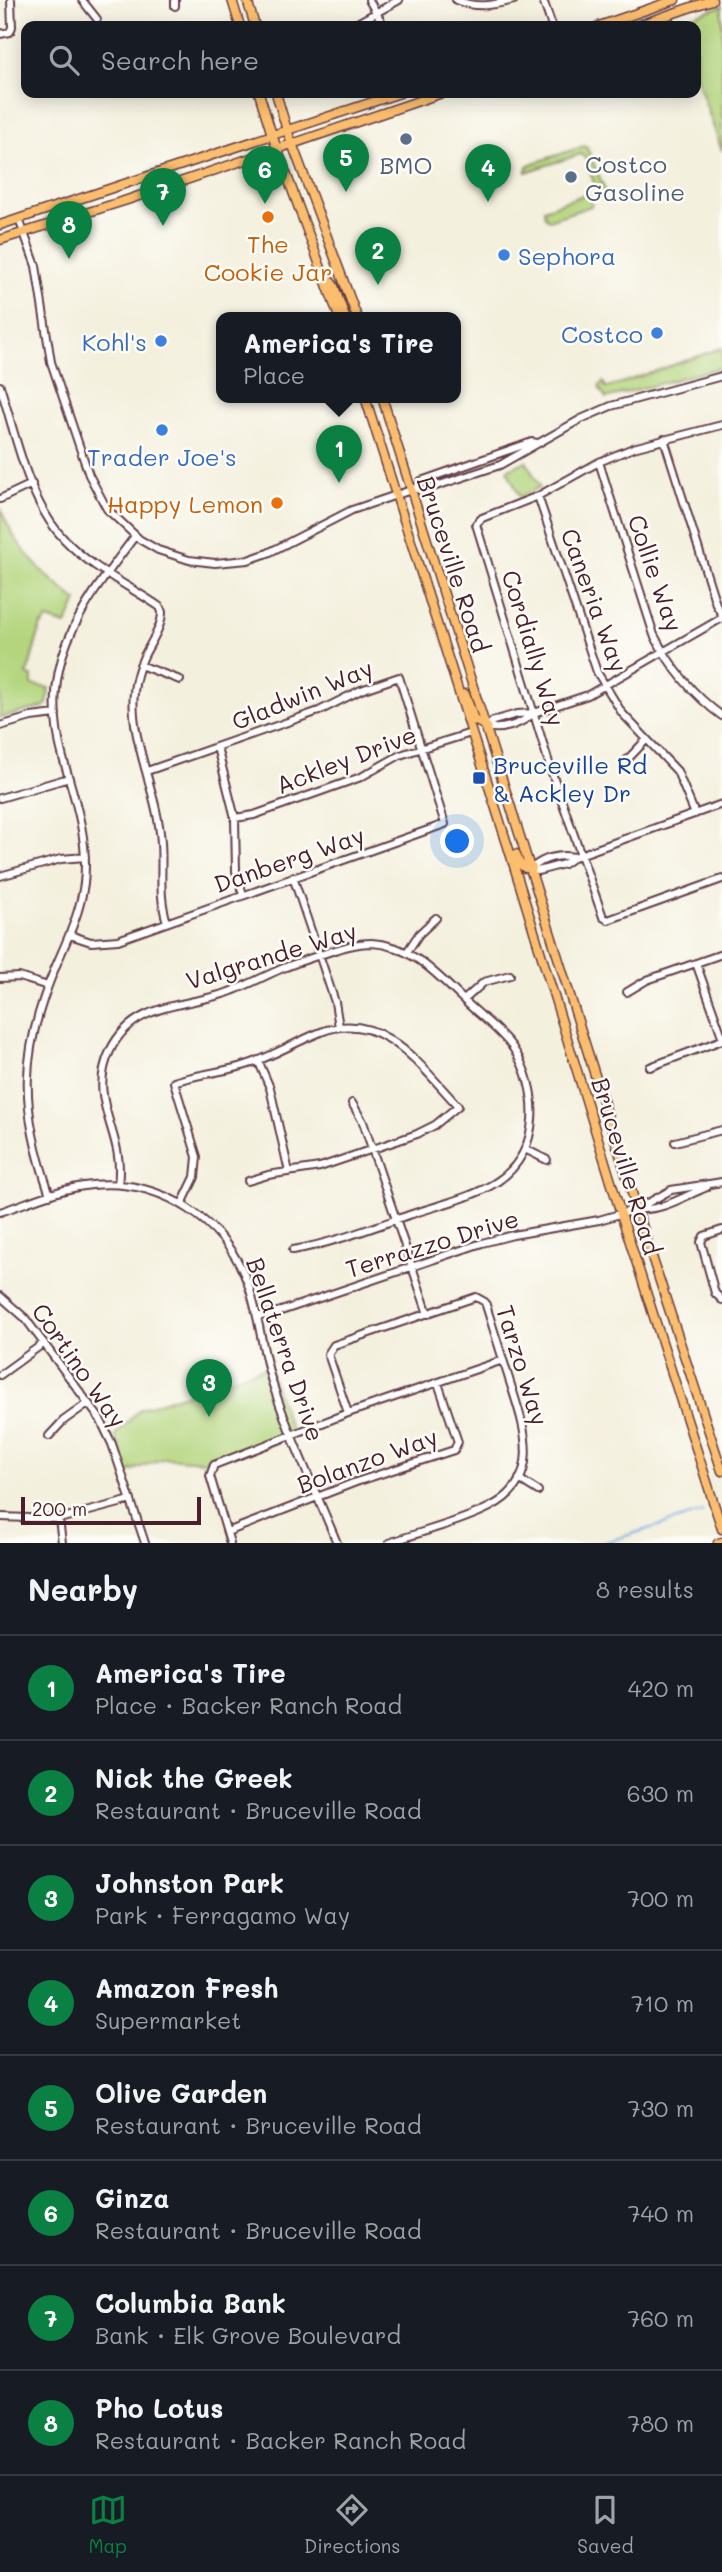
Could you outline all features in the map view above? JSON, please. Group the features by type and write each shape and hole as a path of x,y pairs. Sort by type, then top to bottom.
{"main road":[{"path":"232,0 238,21"},
{"path":"247,0 253,21"},
{"path":"614,21 675,0"},
{"path":"651,21 712,0"},
{"path":"261,98 337,312"},
{"path":"277,98 355,312"},
{"path":"0,225 385,98"},
{"path":"0,240 427,98"},
{"path":"323,272 334,286 343,312"},
{"name":"Bruceville Road","path":"367,403 722,1529"},
{"name":"Bruceville Road","path":"382,403 413,488 637,1209 722,1471"},
{"name":"Bruceville Road","path":"451,670 463,689 474,720 487,727"},
{"name":"Bruceville Road","path":"497,813 508,832 519,863 524,868 531,868"}],"street":[{"path":"0,34 10,32 12,26 11,0"},
{"path":"82,0 97,19"},
{"path":"369,0 382,21"},
{"path":"361,21 399,0"},
{"path":"456,0 484,6 514,0"},
{"path":"543,0 550,21"},
{"path":"19,219 36,266 51,362 89,475 107,509 135,536 178,558 199,562 232,562 268,553 352,510 413,488 421,481 537,443 611,406 722,376"},
{"path":"0,386 32,484 58,533 77,551 156,605 162,612 158,629 140,665 134,689 133,711 159,819 162,857 160,894 167,922"},
{"name":"Cordially Way","path":"722,425 633,448 599,462 538,496 482,518 475,524 578,856 603,917 608,920 722,879"},
{"path":"487,727 493,721 574,701 664,653 722,617 664,439"},
{"name":"Collie Way","path":"599,462 652,628 664,653 687,684 722,716"},
{"path":"0,499 32,484"},
{"name":"Caneria Way","path":"538,496 592,662 622,713 677,771 695,814"},
{"path":"50,1195 32,1137 27,1096 32,1042 48,986 70,935 81,897 85,857 82,827 61,748 56,714 57,684 67,640 80,611 135,536"},
{"path":"140,665 180,680"},
{"name":"Gladwin Way","path":"147,771 319,711 361,690 399,677 422,749"},
{"path":"0,726 31,717 56,714"},
{"name":"Ackley Drive","path":"235,818 254,815 361,777 389,760 471,733"},
{"path":"625,762 646,740"},
{"path":"217,747 235,818 236,871 243,895"},
{"name":"Danberg Way","path":"70,935 91,942 118,940 445,824 422,749"},
{"path":"0,798 69,778"},
{"path":"531,868 538,862 557,856 578,856 722,804"},
{"path":"0,876 61,859 85,857"},
{"path":"293,877 335,1002 339,1027"},
{"path":"407,952 419,933 436,918"},
{"name":"Valgrande Way","path":"118,1184 120,1153 105,1110 102,1086 106,1061 120,1035 134,1021 152,1011 230,992 284,968 348,946 369,943 393,946 426,965 504,1037 522,1066 533,1109 531,1134 525,1149 509,1172 485,1189 317,1245 293,1250"},
{"path":"626,992 647,980 722,954"},
{"path":"650,1067 722,1038 696,963"},
{"path":"464,1000 484,982 510,975"},
{"path":"0,978 19,977 48,986"},
{"path":"182,1204 195,1177 197,1157 174,1082 197,1074 243,1066 321,1031 339,1027 363,1027 392,1039 458,1106 428,1129 320,1167 248,1181"},
{"path":"258,1060 270,1088 289,1172"},
{"path":"352,1103 363,1122 428,1314"},
{"path":"675,1142 722,1130"},
{"path":"525,1149 547,1160"},
{"path":"637,1209 671,1190 722,1182"},
{"path":"637,1209 651,1209 676,1202 696,1191 722,1182"},
{"name":"Bellaterra Drive","path":"0,1212 90,1185 118,1184 151,1191 182,1204 209,1224 228,1246 249,1286 270,1375 337,1543"},
{"name":"Terrazzo Drive","path":"257,1317 500,1238 580,1225 637,1209"},
{"path":"722,1230 704,1236 701,1242 715,1293 722,1300"},
{"name":"Cortino Way","path":"0,1296 18,1309 88,1402 112,1444 145,1543"},
{"name":"Tarzo Way","path":"348,1412 328,1353 334,1345 476,1297 485,1302 527,1438 525,1465 519,1479"},
{"path":"0,1375 44,1343"},
{"path":"230,1543 210,1476 214,1465 348,1412 503,1360"},
{"name":"Bolanzo Way","path":"227,1532 454,1450 458,1442 438,1383"},
{"path":"49,1436 63,1421 88,1402"},
{"path":"389,1543 490,1507 508,1494 519,1479 537,1491"},
{"path":"0,1517 60,1519 131,1500"},
{"path":"60,1519 62,1543"}],"green space":[{"path":"722,6 722,151 701,90 701,21 677,21"},
{"path":"584,146 605,190 603,197 599,197 585,158 581,154 526,172 527,166 531,164"},
{"path":"586,194 590,196 591,206 549,220 545,217 544,209"},
{"path":"722,348 722,367 606,398 599,387 603,382 607,388"},
{"path":"526,461 540,487 520,497 507,470"},
{"path":"0,507 14,536 31,560 77,601 66,625 47,619 41,625 27,675 32,676 32,685 49,688 47,704 0,718"},
{"path":"268,1366 292,1435 263,1447 209,1457 204,1461 164,1458 128,1472 115,1435 140,1409"}],"waterway":[{"path":"603,1543 703,1512"}],"place":[{"name":"BMO","path":"406,139"},
{"name":"Costco Gasoline","path":"571,177"},
{"name":"Olive Garden","path":"346,192"},
{"name":"Amazon Fresh","path":"488,202"},
{"name":"Ginza","path":"265,204"},
{"name":"The Cookie Jar","path":"268,217"},
{"name":"Columbia Bank","path":"163,226"},
{"name":"Sephora","path":"504,255"},
{"name":"Pho Lotus","path":"69,259"},
{"name":"Nick the Greek","path":"378,285"},
{"name":"Costco","path":"657,333"},
{"name":"Kohl's","path":"161,341"},
{"name":"Trader Joe's","path":"162,430"},
{"name":"America's Tire","path":"339,483"},
{"name":"Happy Lemon","path":"277,503"},
{"name":"Bruceville Rd & Ackley Dr","path":"479,778"},
{"name":"Johnston Park","path":"209,1417"}]}
